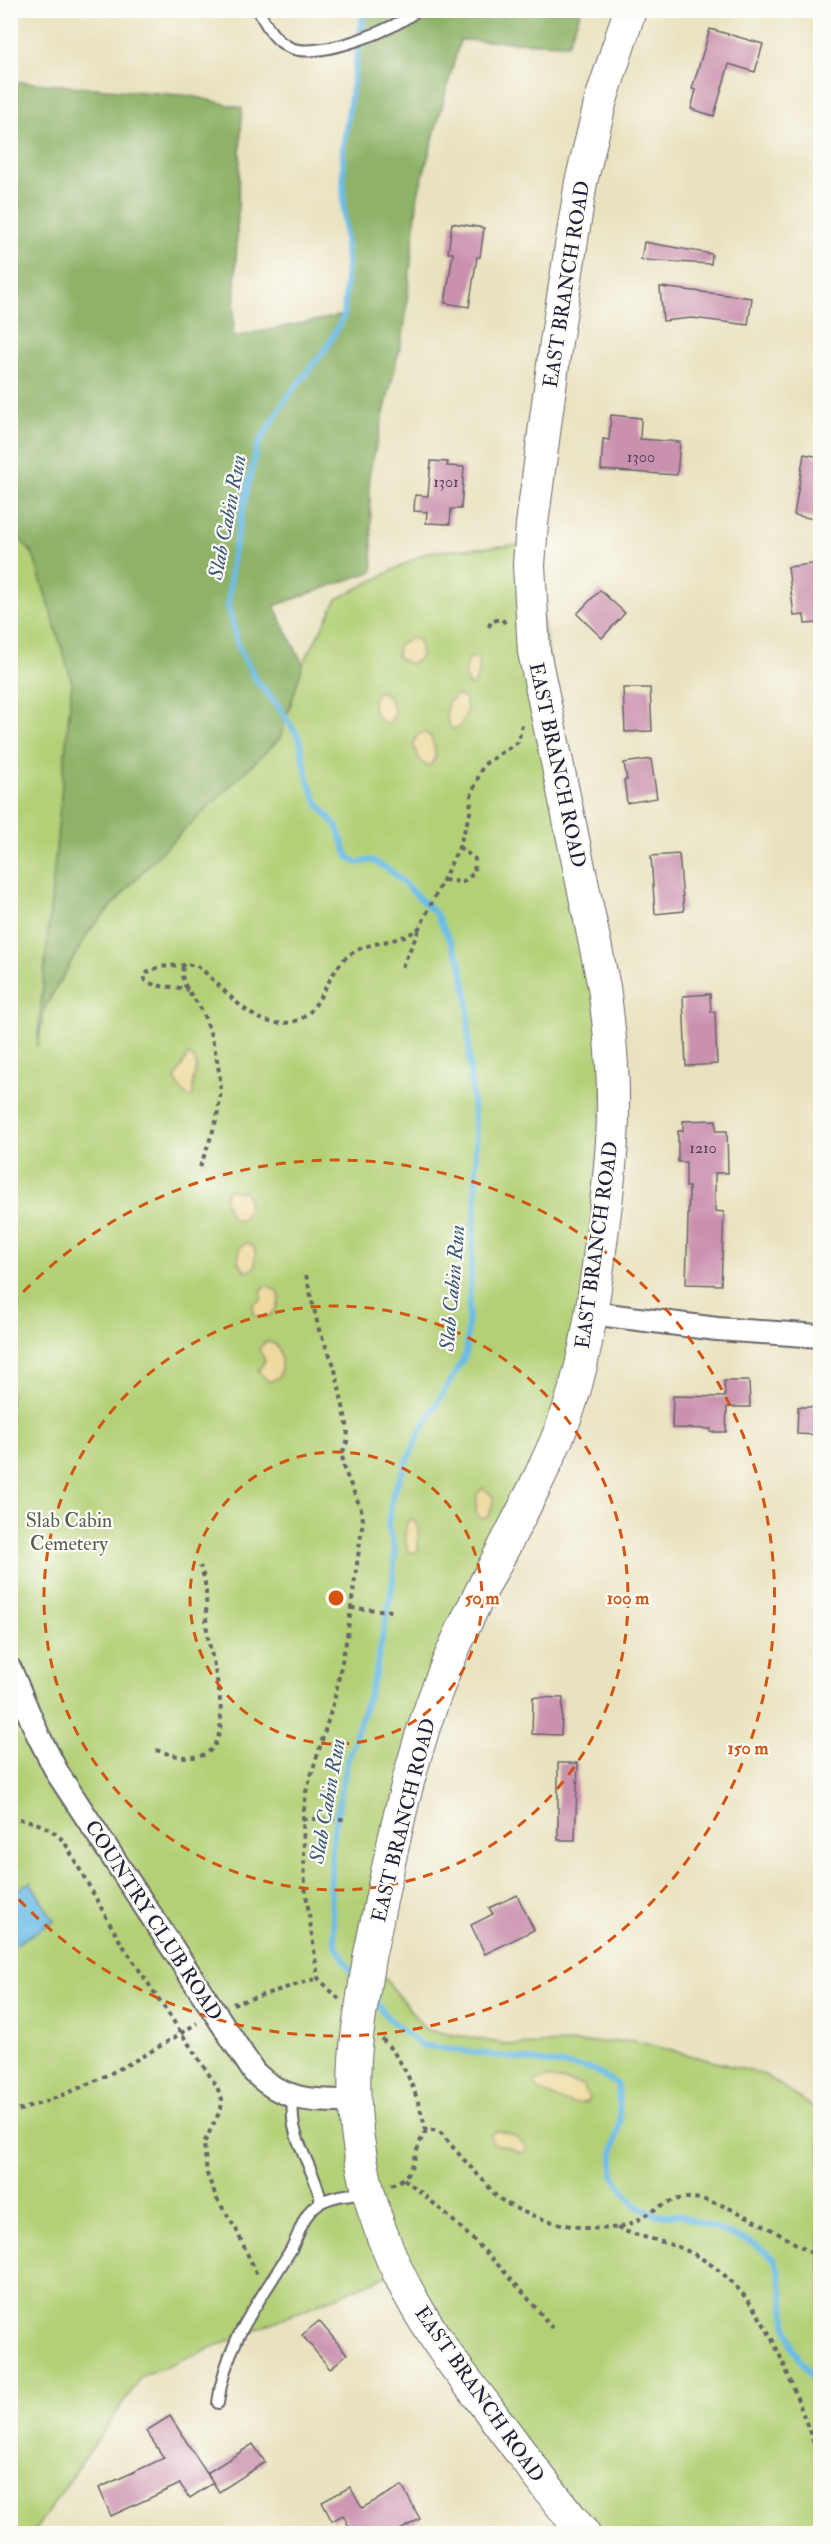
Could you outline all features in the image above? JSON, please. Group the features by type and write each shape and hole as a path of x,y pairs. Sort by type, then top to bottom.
{"main road":[{"name":"EAST BRANCH ROAD","path":"584,2534 434,2337 397,2272 382,2238 367,2192 354,2101 354,2054 369,1958 402,1804 414,1760 442,1677 545,1468 564,1421 578,1373 591,1313 608,1192 614,1099 609,1026 604,987 534,652 529,566 532,524 556,342 581,182 601,100 630,10"}],"street":[{"path":"591,1313 717,1329 820,1336"},
{"name":"COUNTRY CLUB ROAD","path":"10,1670 38,1735 58,1774 254,2072 267,2085 293,2096 326,2101 354,2101"}],"lane":[{"path":"258,10 272,35 293,49 320,50 383,33 406,21 417,10"},
{"path":"293,2096 292,2118 295,2134 318,2184 321,2202"},
{"path":"218,2403 221,2384 234,2343 263,2291 291,2250 312,2208 335,2197 367,2192"}],"path":[{"path":"489,627 491,621 502,620 508,632"},
{"path":"402,967 459,847 470,813 471,796 483,765 518,742 522,732 522,717"},
{"path":"444,880 463,882 474,873 475,859 471,853 459,847"},
{"path":"189,990 149,984 144,975 153,969 196,965 249,1013 260,1020 286,1023 301,1019 310,1012 342,962 350,954 362,947 410,936 420,927"},
{"path":"189,964 183,968 181,973 201,1010 219,1073 221,1100 200,1167"},
{"path":"306,1275 319,1330 334,1365 346,1419 347,1442 342,1454 344,1469 361,1509 363,1520 351,1608 334,1701 306,1792 303,1819 305,1886 318,1978 392,2049 408,2075 420,2106 426,2131 420,2140 408,2176 367,2192"},
{"path":"156,1750 188,1757 199,1756 211,1751 220,1738 222,1722 207,1634 206,1581 200,1566"},
{"path":"351,1608 393,1611"},
{"path":"10,1818 37,1823 56,1833 65,1843 118,1938 183,2032 216,2085 222,2099 220,2109 204,2143 207,2174 218,2199 254,2264 263,2291"},
{"path":"303,1819 348,1819"},
{"path":"10,2114 55,2100 105,2077 183,2032 214,2011 286,1986 318,1978"},
{"path":"426,2131 434,2130 441,2133 501,2200 531,2215 590,2228 617,2228 640,2219 660,2205 689,2197 731,2208 820,2258"},
{"path":"404,2179 436,2204 530,2299 552,2328"},
{"path":"617,2228 684,2249 737,2287 757,2310 774,2342 813,2441 820,2452"}],"green space":[{"path":"364,11 581,11 568,44 460,40 418,194 404,330 369,475 373,571 274,606 303,664 280,738 153,860 89,931 45,1007 37,1047 72,682 33,554 11,528 10,81 192,96 242,108 233,337 344,315 347,265 343,149"},
{"name":"Slab Cabin Cemetery","path":"10,526 33,554 72,682 38,1039 45,1007 89,931 153,860 280,738 303,664 337,599 428,552 530,544 609,1026 578,1373 442,1677 369,1958 426,2030 512,2045 635,2041 765,2075 820,2112 820,2533 584,2533 396,2272 142,2376 33,2533 11,2533 10,1628 15,1625 10,1619"}],"sand":[{"path":"412,638 419,640 421,656 417,661 409,664 397,657 398,645"},
{"path":"476,656 479,672 472,686 468,685 465,676 468,659"},
{"path":"379,691 388,697 394,709 395,713 390,723 383,723 374,712 374,698"},
{"path":"457,695 464,698 466,710 458,728 452,729 447,720 447,706 448,702"},
{"path":"425,733 431,737 435,752 434,760 429,766 421,762 413,744 418,734"},
{"path":"188,1055 194,1058 197,1067 193,1080 193,1095 190,1097 185,1095 175,1079"},
{"path":"231,1189 236,1192 244,1191 248,1199 248,1211 240,1221 232,1218 226,1204 226,1191"},
{"path":"247,1243 252,1245 255,1252 255,1267 250,1271 245,1271 238,1262 240,1247"},
{"path":"267,1285 279,1293 278,1304 269,1316 259,1317 254,1314 253,1304 261,1300 262,1289"},
{"path":"265,1342 275,1345 281,1360 279,1377 269,1382 258,1371 265,1361 259,1349"},
{"path":"483,1488 494,1497 489,1517 481,1519 476,1513 477,1494"},
{"path":"410,1519 418,1528 418,1550 415,1553 409,1552 406,1544 406,1526"},
{"path":"548,2078 583,2085 589,2098 587,2102 568,2103 537,2089 535,2082"},
{"path":"497,2131 515,2136 526,2150 523,2153 493,2144 490,2137"}],"water":[{"path":"30,1882 54,1921 11,1947 11,1894"}],"building":[{"path":"710,29 763,44 755,72 729,64 714,116 691,109 696,90 692,89"},
{"path":"452,223 484,228 469,307 445,303 453,253 448,253"},
{"path":"644,242 712,254 711,264 641,260"},
{"path":"660,287 752,298 748,325 692,318 663,321"},
{"path":"611,415 641,418 640,439 680,442 677,475 601,470 603,439 609,440"},
{"path":"804,454 820,457 820,520 794,515"},
{"path":"431,461 448,462 447,466 464,467 461,509 451,509 450,524 426,523 427,512 414,511 415,495 428,496"},
{"path":"820,563 820,623 805,624 804,615 794,616 788,567"},
{"path":"600,590 625,613 602,638 577,614"},
{"path":"623,688 650,688 652,731 625,732"},
{"path":"651,759 657,798 627,803 624,763"},
{"path":"679,854 684,911 655,914 651,856"},
{"path":"710,994 711,1012 715,1012 717,1064 686,1066 683,996"},
{"path":"716,1120 716,1131 727,1131 728,1173 715,1173 715,1211 724,1212 721,1285 686,1284 689,1187 686,1187 686,1162 678,1162 678,1131 683,1131 683,1121"},
{"path":"724,1381 749,1381 750,1407 727,1407 726,1432 710,1432 711,1429 672,1428 673,1396 725,1397"},
{"path":"798,1407 820,1407 820,1435 797,1434"},
{"path":"533,1697 563,1698 561,1735 532,1734"},
{"path":"558,1763 578,1763 575,1840 558,1840"},
{"path":"517,1895 534,1930 485,1954 471,1925 493,1914 489,1908"},
{"path":"319,2321 347,2354 330,2369 302,2335"},
{"path":"170,2416 213,2483 190,2498 180,2484 111,2516 99,2488 164,2458 146,2431"},
{"path":"253,2444 265,2462 219,2492 207,2473"},
{"path":"402,2486 420,2519 393,2534 353,2534 343,2515 332,2521 322,2502 350,2487 362,2508"}],"waterway":[{"name":"Slab Cabin Run","path":"354,1976 335,1944 330,1885 333,1836 346,1766 375,1675 393,1582 395,1552 388,1525 393,1493 421,1430 466,1354 476,1194 476,1140 469,1058 468,1000 460,960 436,914 391,871 372,860 357,863 348,857 337,827 318,804 308,780 299,738 278,706 256,680 238,646 228,606 232,559 257,446 286,399 327,347 344,316 347,265 343,149 364,10"},
{"name":"Slab Cabin Run","path":"374,2000 388,2018 420,2045 592,2069 618,2085 620,2123 613,2152 613,2176 635,2205 656,2215 679,2215 753,2243 774,2258 780,2275 786,2322 793,2349 820,2388"}]}
